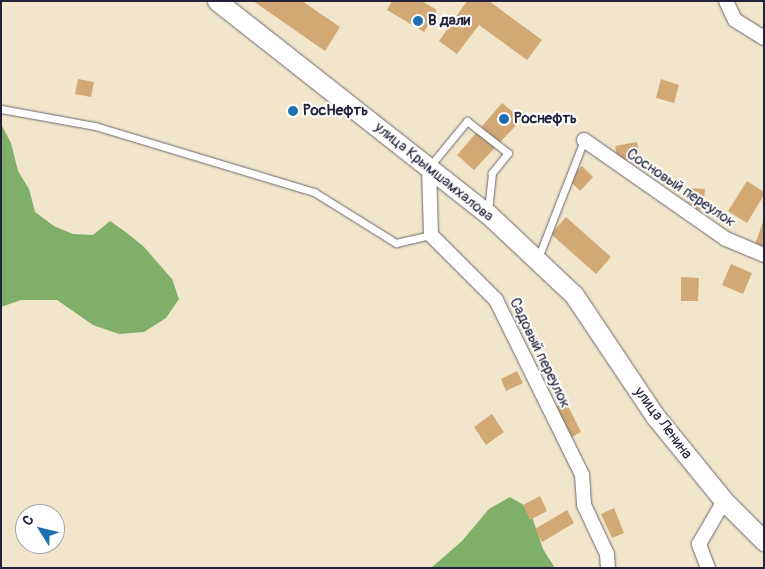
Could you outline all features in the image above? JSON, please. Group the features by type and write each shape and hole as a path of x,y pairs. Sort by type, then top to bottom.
{"main road":[{"name":"улица Крымшамхалова","path":"217,1 488,214 574,295"},
{"name":"улица Ленина","path":"574,295 655,416 724,501 763,540"}],"street":[{"path":"726,1 735,20 764,38"},
{"name":"Сосновый переулок","path":"584,140 726,239 764,255"},
{"path":"429,167 431,235"},
{"name":"Садовый переулок","path":"431,235 496,300 582,475 584,505 607,554 608,568"},
{"path":"708,568 699,544 724,501"}],"lane":[{"path":"1,109 95,126 314,192 396,243 431,235"},
{"path":"429,167 467,120 508,153 492,173 488,214"},
{"path":"537,261 584,140"}],"green space":[{"path":"1,124 11,143 18,171 29,189 35,212 54,226 73,234 93,235 110,221 127,233 144,247 172,279 179,299 166,318 144,332 119,334 93,325 57,300 21,300 1,307"},
{"path":"510,497 529,508 543,549 555,568 431,568 462,541 489,509"}],"building":[{"path":"253,1 302,1 340,27 325,51"},
{"name":"В дали","path":"392,1 422,1 437,10 424,32 387,10"},
{"path":"467,1 489,1 542,40 527,60 479,25 457,54 439,41"},
{"path":"78,79 94,82 91,97 75,94"},
{"path":"661,79 679,85 674,103 656,98"},
{"path":"502,103 522,119 474,170 457,155"},
{"path":"637,142 640,157 618,161 615,146"},
{"path":"582,166 593,177 580,191 569,180"},
{"path":"747,181 764,192 764,195 747,223 728,211"},
{"path":"690,188 705,189 703,210 688,209"},
{"path":"566,217 611,257 596,274 551,234"},
{"path":"764,222 764,250 754,247"},
{"path":"731,264 752,273 743,294 722,285"},
{"path":"681,277 699,278 698,301 681,301"},
{"path":"517,371 523,383 506,391 501,379"},
{"path":"566,402 581,432 572,437 556,407"},
{"path":"492,414 504,432 486,445 474,427"},
{"path":"540,496 547,511 530,520 523,505"},
{"path":"614,508 624,533 612,538 601,514"},
{"path":"567,510 574,523 542,542 535,529"}],"place":[{"name":"В дали","path":"418,21"},
{"name":"РосНефть","path":"293,111"},
{"name":"Роснефть","path":"504,119"}]}
